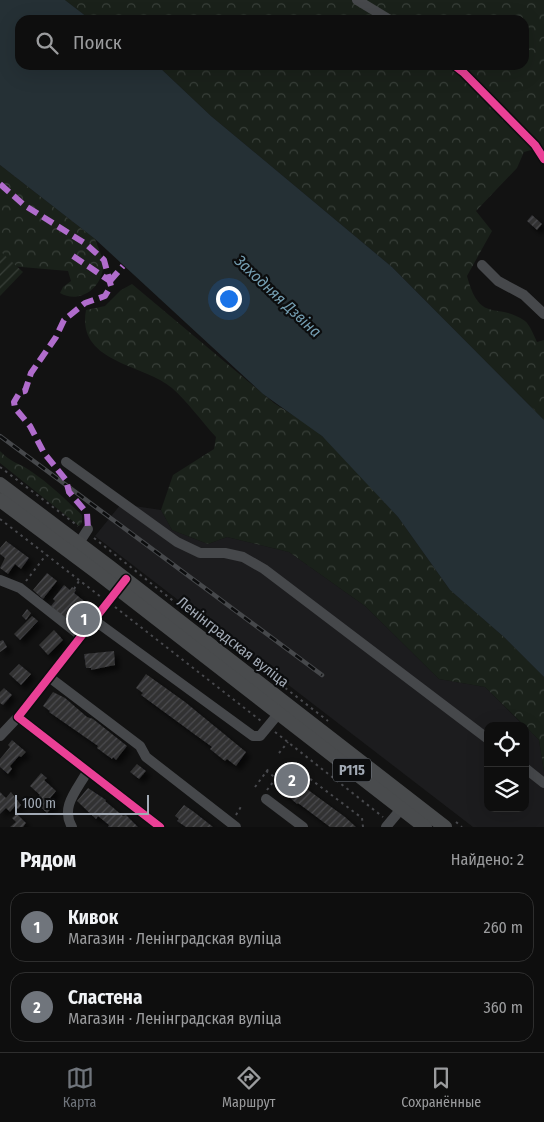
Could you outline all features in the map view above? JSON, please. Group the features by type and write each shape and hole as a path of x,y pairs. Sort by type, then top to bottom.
{"main road":[{"name":"Ленінградская вуліца","path":"0,484 79,543 122,584"},
{"name":"Ленінградская вуліца","path":"0,500 122,584 301,722 445,827"},
{"name":"Ленінградская вуліца","path":"224,664 279,713 301,722 425,827"}],"street":[{"path":"357,0 382,15"},
{"path":"461,70 528,139 544,159"},
{"path":"482,265 498,281 524,295 544,314"},
{"path":"66,462 177,542 200,552 243,556 484,737"},
{"path":"79,543 88,529"},
{"path":"0,580 20,588 81,636"},
{"path":"0,736 18,717 122,584"},
{"path":"94,620 253,736 260,736 279,713"},
{"path":"49,677 140,746 146,757 236,827"},
{"path":"18,717 160,827"},
{"path":"529,771 544,784"},
{"path":"72,827 68,819 68,805 87,772"},
{"path":"266,799 303,827"},
{"path":"388,824 401,808"}],"path":[{"path":"0,519 288,742 388,824"},
{"path":"20,588 46,555"},
{"path":"74,589 79,581"},
{"path":"279,753 288,742"},
{"path":"266,771 276,778 289,763 362,818 363,827"},
{"path":"255,787 269,768"}],"shaded area":[{"path":"121,504 161,510 172,530 208,544 227,537 289,552 365,606 439,679 485,687 520,722 484,722 484,812 529,812 529,730 539,740 544,772 544,827 473,827 95,536"}],"green space":[{"path":"65,0 544,0 544,149 542,147 524,152 517,168 476,211 492,231 467,276 477,301 483,306 515,315 525,321 537,342 544,340 544,420 392,267 211,116 162,70 529,70 529,15 84,15"},
{"path":"0,165 95,239 102,256 103,269 96,286 86,294 73,297 60,293 63,287 71,281 68,271 10,266 0,272"},
{"path":"0,251 23,272 0,296"},
{"path":"132,284 274,403 313,428 335,448 398,517 450,590 505,638 544,677 544,772 539,740 529,730 529,722 521,722 485,687 439,679 365,606 289,552 227,537 208,544 172,530 161,510 173,475 214,449 216,437 184,399 172,388 160,380 101,352 91,341 86,328 86,310 105,306 121,290"},
{"path":"0,451 58,492 82,515 82,523 79,526 0,463"}],"water":[{"name":"Заходняя Дзвіна","path":"0,0 65,0 84,15 15,15 15,70 162,70 211,116 392,267 544,420 544,677 505,638 450,590 398,517 322,436 263,394 95,239 0,165"}],"building":[{"path":"532,215 542,224 537,230 527,221"},
{"path":"6,541 29,558 21,569 15,564 8,574 0,568 5,558 0,554 0,548"},
{"path":"47,573 57,581 43,599 33,590"},
{"path":"64,585 70,590 72,587 76,590 74,593 93,608 82,622 69,612 65,618 51,606 55,601 53,599"},
{"path":"27,609 31,613 26,620 22,616"},
{"path":"32,616 38,621 20,640 14,634"},
{"path":"54,630 63,640 48,655 39,645"},
{"path":"3,640 7,647 0,652 0,641"},
{"path":"114,651 115,665 91,670 91,668 86,668 84,654"},
{"path":"19,664 31,674 21,685 9,674"},
{"path":"146,674 185,702 246,752 236,766 227,759 225,761 210,749 212,747 141,695 143,693 136,688"},
{"path":"4,688 12,695 3,705 0,703 0,692"},
{"path":"53,692 65,698 87,717 93,719 127,746 116,760 97,748 98,746 43,706"},
{"path":"12,740 26,752 21,757 19,756 10,766 12,769 8,774 0,767 0,759 10,747 8,745"},
{"path":"137,764 146,771 139,779 130,772"},
{"path":"41,773 47,778 44,780 56,791 50,798 56,803 47,813 34,801 40,795 30,786"},
{"path":"289,776 356,827 330,827 297,804 280,789"},
{"path":"88,788 106,800 123,816 126,815 138,827 108,827 109,825 98,816 96,819 77,801"},
{"path":"0,792 6,798 11,792 21,805 18,809 15,806 10,812 6,808 0,814"},
{"path":"184,805 213,827 186,827 177,821 179,819 175,816"},
{"path":"17,814 26,823 23,827 10,827 16,822 12,818"}],"railway":[{"path":"0,436 322,675"}],"marked path":[{"path":"0,184 24,205 86,244 104,260 111,286 105,296 85,303 64,320 56,337 31,373 25,391 20,392 14,402 15,408 30,426 44,453 66,480 69,492 87,513 88,529"},
{"path":"73,256 110,281"},
{"path":"110,281 123,266"}],"cycle path":[{"path":"460,70 535,145 544,159"},
{"path":"126,579 18,717 160,827"}],"place":[{"name":"Кивок","path":"84,619"},
{"name":"Сластена","path":"292,780"}]}
